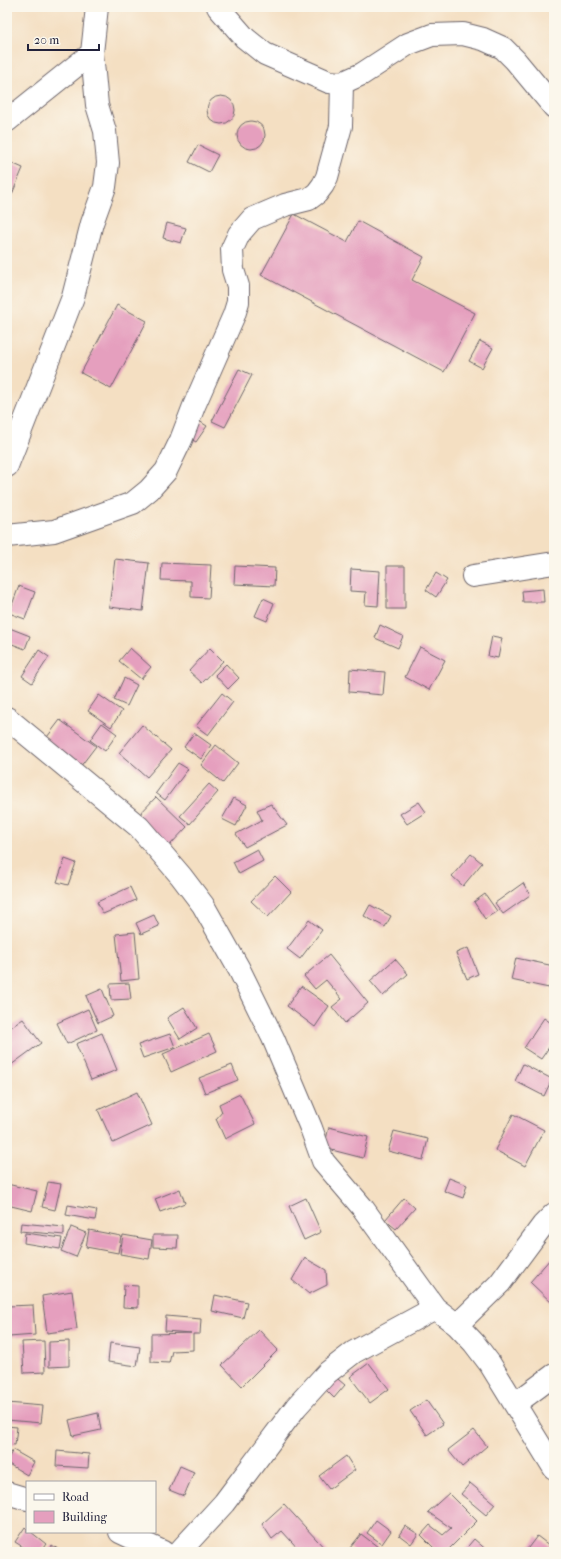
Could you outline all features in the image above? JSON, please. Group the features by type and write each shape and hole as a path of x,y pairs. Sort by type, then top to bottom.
{"street":[{"path":"7,466 73,298 92,223 105,187 108,163 105,131 97,105 92,53 97,7"},
{"path":"218,7 245,38 265,54 329,82 342,83 362,74 408,44 432,35 462,34 483,39 503,48 515,60 554,107"},
{"path":"7,121 92,53"},
{"path":"7,536 54,531 133,503 149,490 166,471 181,440 238,302 238,286 233,270 232,250 239,234 252,219 285,205 309,199 323,185 328,177 340,126 342,83"},
{"path":"473,576 554,563"},
{"path":"7,718 139,827 182,876 203,905 273,1038 311,1128 323,1161 362,1207 435,1308 457,1325 474,1343 490,1364 554,1468"},
{"path":"457,1325 500,1283 543,1225 554,1214"},
{"path":"179,1552 224,1504 296,1407 327,1373 354,1352 435,1308"},
{"path":"515,1404 554,1375"},
{"path":"122,1533 163,1552"}],"building":[{"path":"221,96 231,100 235,110 231,120 221,124 211,120 207,110 211,100"},
{"path":"251,121 261,125 265,135 261,145 251,149 241,145 237,135 241,125"},
{"path":"198,145 218,155 209,172 189,162"},
{"path":"7,161 23,168 7,206"},
{"path":"294,214 347,242 358,221 424,257 412,280 475,313 444,372 261,275"},
{"path":"167,223 186,228 181,243 163,238"},
{"path":"117,305 147,321 111,389 81,373"},
{"path":"480,341 493,348 482,368 469,361"},
{"path":"239,369 252,375 225,427 212,421"},
{"path":"188,414 207,426 196,442 177,431"},
{"path":"115,559 149,563 143,611 109,607"},
{"path":"162,563 211,565 209,598 191,597 191,581 161,580"},
{"path":"235,566 275,568 274,586 234,584"},
{"path":"387,566 405,566 405,609 387,609"},
{"path":"351,569 380,571 378,606 365,605 366,592 350,591"},
{"path":"436,573 447,580 436,597 426,590"},
{"path":"19,586 35,592 25,619 9,613"},
{"path":"543,589 544,602 523,602 522,591"},
{"path":"263,598 274,603 267,621 255,616"},
{"path":"380,625 403,636 398,648 375,638"},
{"path":"7,627 30,636 25,649 7,642"},
{"path":"492,636 502,638 498,658 488,656"},
{"path":"420,647 445,660 429,690 405,677"},
{"path":"130,648 151,667 141,679 119,661"},
{"path":"210,648 223,661 202,683 189,671"},
{"path":"39,650 49,657 32,683 22,676"},
{"path":"226,664 239,678 228,689 215,675"},
{"path":"350,669 385,672 383,695 349,692"},
{"path":"124,678 137,685 127,706 114,700"},
{"path":"222,693 233,702 208,735 196,726"},
{"path":"99,695 122,711 111,727 88,711"},
{"path":"60,720 96,746 77,771 41,745"},
{"path":"102,723 117,734 105,751 90,740"},
{"path":"142,725 171,750 147,777 119,753"},
{"path":"194,733 211,745 201,759 184,747"},
{"path":"216,745 238,763 223,783 201,765"},
{"path":"178,763 188,769 165,800 156,793"},
{"path":"209,784 218,792 190,824 180,816"},
{"path":"156,797 187,827 169,846 138,816"},
{"path":"234,798 247,805 236,826 222,819"},
{"path":"419,802 426,812 407,824 400,814"},
{"path":"271,804 287,825 245,847 236,834 262,820 257,810"},
{"path":"257,849 263,861 239,874 233,862"},
{"path":"471,854 482,863 463,886 452,876"},
{"path":"65,859 76,863 68,885 57,882"},
{"path":"275,876 291,892 268,917 251,901"},
{"path":"523,883 530,895 503,914 495,903"},
{"path":"130,887 136,900 103,914 97,902"},
{"path":"485,894 497,911 485,919 474,902"},
{"path":"370,905 391,916 385,927 364,916"},
{"path":"154,915 159,926 141,934 136,923"},
{"path":"309,920 322,930 300,959 287,949"},
{"path":"135,932 139,979 121,981 116,934"},
{"path":"468,948 478,974 467,979 456,953"},
{"path":"329,955 368,1003 345,1023 332,1007 342,999 326,980 315,989 304,976"},
{"path":"516,958 554,966 549,988 511,980"},
{"path":"395,959 408,974 383,996 370,981"},
{"path":"129,983 131,999 111,1000 110,984"},
{"path":"301,986 329,1006 315,1027 287,1006"},
{"path":"102,989 113,1016 98,1023 86,996"},
{"path":"184,1007 197,1028 180,1039 167,1018"},
{"path":"88,1009 97,1030 67,1044 57,1023"},
{"path":"544,1018 554,1025 554,1040 541,1059 524,1048"},
{"path":"23,1019 41,1043 7,1068 7,1030"},
{"path":"102,1033 117,1070 91,1080 76,1044"},
{"path":"170,1034 175,1047 143,1058 138,1045"},
{"path":"209,1034 217,1051 171,1072 163,1054"},
{"path":"523,1064 552,1079 544,1096 515,1081"},
{"path":"232,1065 238,1080 205,1093 199,1078"},
{"path":"137,1092 152,1125 113,1143 98,1110"},
{"path":"240,1094 255,1124 225,1139 216,1119 222,1112 219,1104"},
{"path":"513,1114 544,1130 525,1166 495,1150"},
{"path":"329,1127 368,1137 363,1158 324,1148"},
{"path":"394,1131 428,1139 423,1160 388,1151"},
{"path":"449,1178 467,1185 463,1198 444,1191"},
{"path":"48,1182 61,1184 55,1210 42,1207"},
{"path":"7,1184 37,1191 32,1211 7,1205"},
{"path":"180,1189 185,1203 160,1212 155,1199"},
{"path":"306,1198 321,1232 304,1240 289,1206"},
{"path":"404,1198 415,1208 396,1229 385,1220"},
{"path":"68,1205 97,1210 95,1220 66,1215"},
{"path":"21,1223 64,1227 64,1235 20,1231"},
{"path":"71,1227 86,1233 76,1257 61,1251"},
{"path":"89,1230 121,1236 118,1253 86,1247"},
{"path":"25,1233 62,1238 60,1249 24,1243"},
{"path":"123,1235 152,1240 149,1259 120,1254"},
{"path":"153,1235 178,1235 177,1248 153,1247"},
{"path":"305,1258 326,1270 327,1285 309,1294 292,1280"},
{"path":"551,1258 554,1260 554,1305 530,1282"},
{"path":"124,1285 138,1286 138,1308 123,1307"},
{"path":"72,1291 77,1329 47,1333 42,1296"},
{"path":"215,1295 247,1302 243,1318 212,1311"},
{"path":"33,1305 35,1335 9,1337 8,1306"},
{"path":"166,1316 201,1319 200,1334 193,1334 193,1350 172,1351 169,1363 151,1362 151,1334 191,1333 165,1331"},
{"path":"259,1330 278,1350 242,1386 222,1365"},
{"path":"44,1341 45,1372 24,1373 22,1342"},
{"path":"69,1341 69,1366 49,1367 49,1342"},
{"path":"110,1343 140,1347 137,1366 108,1362"},
{"path":"369,1363 389,1389 370,1403 350,1377"},
{"path":"333,1375 345,1385 334,1398 323,1387"},
{"path":"426,1400 443,1424 427,1435 410,1411"},
{"path":"7,1403 43,1406 41,1423 7,1420"},
{"path":"98,1413 101,1430 73,1436 69,1420"},
{"path":"7,1426 17,1427 15,1445 7,1444"},
{"path":"474,1430 487,1446 462,1467 448,1450"},
{"path":"13,1450 34,1462 27,1475 7,1463 7,1460"},
{"path":"57,1451 89,1454 88,1468 56,1466"},
{"path":"346,1456 355,1470 329,1489 319,1476"},
{"path":"180,1466 194,1472 184,1496 169,1490"},
{"path":"470,1483 495,1504 486,1515 461,1494"},
{"path":"449,1493 477,1521 446,1552 438,1552 421,1535 430,1525 443,1535 451,1528 428,1512"},
{"path":"284,1504 328,1552 301,1552 282,1531 272,1539 262,1524"},
{"path":"376,1520 391,1531 382,1544 367,1533"},
{"path":"405,1526 418,1534 411,1544 399,1535"},
{"path":"25,1527 26,1533 32,1533 46,1544 40,1552 19,1552 23,1547 15,1542"},
{"path":"361,1534 378,1547 375,1552 355,1552 350,1548"},
{"path":"537,1536 554,1549 554,1552 525,1552"},
{"path":"474,1539 489,1552 463,1552"},
{"path":"52,1545 62,1552 47,1552"}]}
